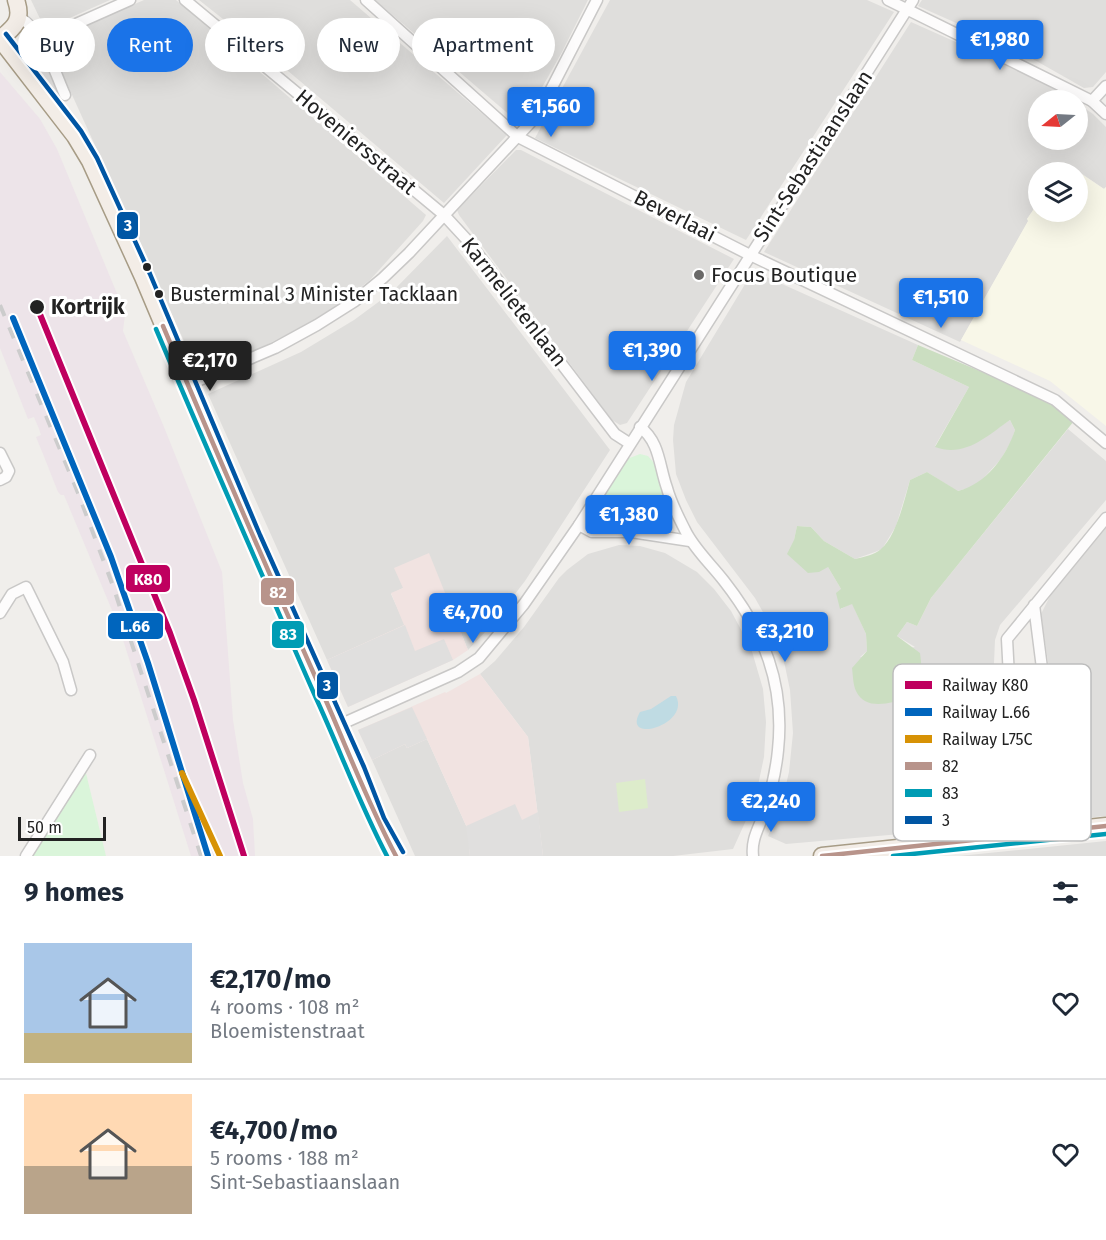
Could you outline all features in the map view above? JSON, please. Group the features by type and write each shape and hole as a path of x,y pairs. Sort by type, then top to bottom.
{"main road":[{"path":"16,0 20,18"},
{"path":"18,22 0,39 75,136 90,161 143,278 377,821 396,856"},
{"path":"377,821 384,856"},
{"path":"1091,828 1106,826"},
{"path":"822,856 964,841"}],"street":[{"name":"Hoveniersstraat","path":"186,0 444,215"},
{"name":"Beverlaai","path":"366,0 518,137 750,255 1055,400 1106,443"},
{"path":"188,385 282,344 317,325 355,301 383,278 530,123 545,101 597,0"},
{"path":"888,0 910,5 1092,101 1106,114"},
{"path":"89,18 127,1"},
{"name":"Sint-Sebastiaanslaan","path":"337,726 458,672 479,658 524,604 579,525 629,443 910,5"},
{"path":"55,72 65,95"},
{"path":"1092,101 1106,86"},
{"name":"Karmelietenlaan","path":"444,215 468,241 615,434 629,443"},
{"path":"640,427 652,438 674,508 690,541 718,573 751,620 768,656 776,689 780,721 778,752 768,799 752,842 753,856"},
{"path":"0,453 9,473 0,480"},
{"path":"1008,664 1007,639 1106,519"},
{"path":"579,525 592,532 631,532 690,541"},
{"path":"0,613 12,594 26,587 63,662 71,690"},
{"path":"1034,606 1041,664"},
{"path":"26,856 90,755"}],"shaded area":[{"path":"31,0 110,0 70,18 40,18"},
{"path":"144,0 176,0 205,25 205,72 260,72 426,215 423,221 370,280 338,305 306,325 258,349 198,372 62,72 95,72 95,21"},
{"path":"199,0 350,0 371,18 317,18 317,72 400,72 400,43 412,53 412,72 434,72 507,135 444,203 289,72 305,72 305,18 222,18"},
{"path":"375,0 588,0 555,64 555,18 412,18 412,32 400,21 400,18 396,18"},
{"path":"610,0 867,0 894,12 746,240 535,138"},
{"path":"922,0 1106,0 1106,72 1093,87 1084,88 1017,50 918,6"},
{"path":"911,22 1048,83 1058,90 1028,90 1028,150 1088,150 1088,111 1106,127 1106,187 1104,189 1088,178 1088,162 1028,162 1028,222 960,342 764,252"},
{"path":"0,72 40,119 57,149 123,308 125,315 123,331 222,572 233,720 243,783 253,819 255,856 191,856 119,627 64,495 58,492 36,437 41,435 34,417 28,419 0,348"},
{"path":"38,72 49,72 60,88 57,92 62,98 58,102 38,76"},
{"path":"459,72 551,72 531,107 518,122"},
{"path":"516,150 521,150 734,259 627,423 620,425 612,420 459,215 457,210"},
{"path":"1088,178 1104,189 1106,187 1106,426 1050,381 961,340 1028,221 1088,222"},
{"path":"447,236 610,450 525,581 488,629 468,650 448,601 403,588 391,594 405,625 327,660 208,394 301,352 354,320 392,292"},
{"path":"753,271 918,345 912,360 969,387 935,446 998,428 1010,420 1015,430 1011,442 1001,459 979,483 957,491 927,472 910,480 896,526 882,549 855,559 824,541 811,527 797,526 794,540 828,567 841,589 841,609 852,603 866,634 867,651 860,657 915,647 897,636 907,622 917,626 931,598 1068,429 1106,461 1106,500 1000,625 995,640 994,664 893,664 893,835 786,844 768,836 781,806 789,772 793,733 790,690 774,632 755,598 697,522 676,474 674,425 686,382"},
{"path":"1106,528 1106,816 1091,817 1091,664 1048,664 1041,614 1050,596"},
{"path":"619,545 640,546 665,553 697,572 731,611 751,648 763,689 766,722 764,757 757,790 733,849 673,856 543,856 528,737 480,674 495,661 524,627 567,570 588,554"},
{"path":"429,553 468,650 453,660 348,707 327,660 404,625 391,593 403,588 394,568"},
{"path":"405,625 415,651 444,639 453,660 348,707 327,660"},
{"path":"480,674 528,737 543,856 470,856 468,830 427,739 407,748 405,744 372,760 358,730 446,693"},
{"path":"412,707 427,739 407,748 405,744 372,760 358,730"},
{"path":"427,739 468,830 470,856 415,856 372,760 405,744 407,748"},
{"path":"515,804 522,820 538,812 543,856 470,856 466,826"},
{"path":"1106,841 1106,856 959,856"}],"green space":[{"path":"918,345 1044,398 1074,421 931,598 917,626 907,622 897,636 920,653 921,664 893,664 893,702 872,704 866,702 856,691 852,668 867,651 866,634 852,604 840,609 836,593 841,589 828,567 819,572 808,573 787,554 794,540 797,526 811,527 824,541 855,559 872,554 881,549 891,536 910,480 927,472 958,491 968,487 994,468 1015,430 1010,420 966,448 946,450 935,447 969,387 912,360"},
{"path":"640,454 648,456 654,463 668,509 667,521 661,527 654,528 604,525 597,515 599,502 627,459"},
{"path":"85,769 106,856 31,856"},
{"path":"645,779 648,808 619,812 616,783"}],"water":[{"path":"671,696 676,696 678,706 674,715 666,723 656,727 640,728 637,722 640,712 651,709"}],"railway":[{"path":"0,305 78,493 113,586 201,856"}],"rail line":[{"name":"K80","path":"37,307 170,633 244,856"},
{"name":"L.66","path":"13,318 111,557 148,663 208,856"},
{"name":"L75C","path":"182,773 220,856"}],"transit line":[{"name":"3","path":"6,34 81,131 97,158 150,274 260,535 364,767 384,818 403,852"},
{"name":"82","path":"163,326 367,796 396,856"},
{"name":"83","path":"156,329 359,797 387,856"},
{"name":"82","path":"1091,828 1106,826"},
{"name":"83","path":"1091,836 1106,834"},
{"name":"82","path":"822,856 964,841"},
{"name":"83","path":"893,856 1038,841"}],"place":[{"name":"Focus Boutique","path":"699,275"},
{"name":"Busterminal 3 Minister Tacklaan","path":"159,294"},
{"name":"Kortrijk","path":"37,307"}]}
